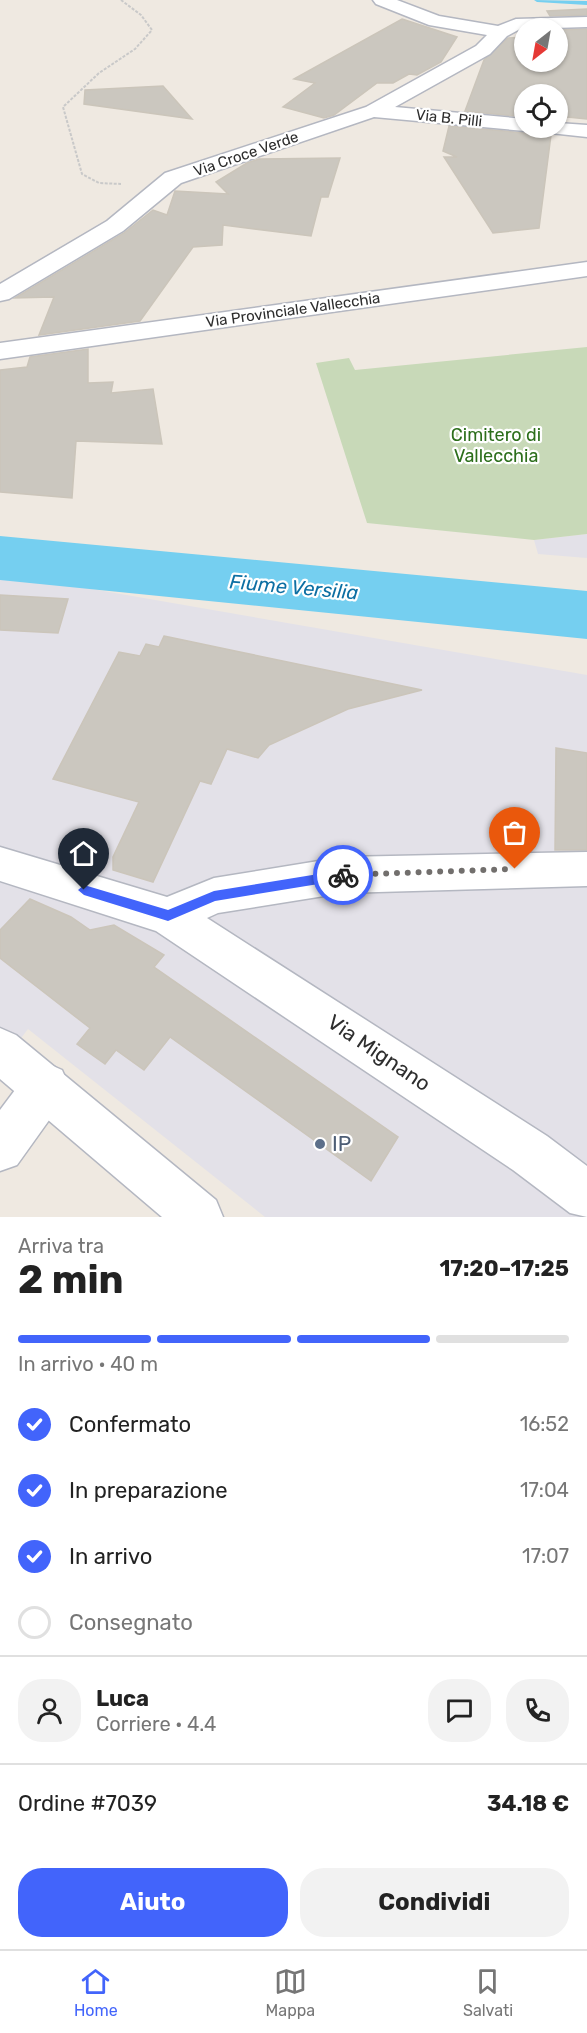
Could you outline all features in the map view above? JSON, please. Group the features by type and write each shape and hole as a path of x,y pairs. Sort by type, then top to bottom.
{"street":[{"path":"382,0 435,21 514,22"},
{"name":"Via Croce Verde","path":"0,294 106,230 158,195 173,178 373,111 483,50 514,22"},
{"path":"568,22 587,22"},
{"name":"Via B. Pilli","path":"373,111 514,124"},
{"path":"568,130 587,131"},
{"name":"Via Provinciale Vallecchia","path":"0,351 587,269"},
{"name":"Via Mignano","path":"0,864 168,916 530,1153 587,1196"},
{"path":"168,916 214,896 343,875 587,869"},
{"path":"0,1050 199,1217"},
{"path":"0,1148 45,1086"}],"path":[{"path":"121,0 141,15 152,30 135,49 99,73 63,107 82,174 99,183 132,184 173,178"}],"shaded area":[{"path":"587,534 587,558 538,554 534,540"},
{"path":"0,573 587,675 587,1217 265,1217 28,1029 0,1066"}],"green space":[{"name":"Cimitero di Vallecchia","path":"587,347 587,534 534,540 367,523 316,363 349,358 355,370"}],"building":[{"path":"587,9 587,15 550,16 547,11"},
{"path":"402,19 457,37 441,62 417,75 409,74 393,83 377,83 334,115 324,118 283,107 315,83 294,79"},
{"path":"587,29 587,119 568,117 568,84 514,84 514,116 465,111 484,60 508,38 514,38 514,72 568,72 568,30"},
{"path":"163,86 192,119 84,104 85,90"},
{"path":"449,126 514,132 514,138 551,138 539,228 493,233 444,157 457,157 443,151"},
{"path":"340,158 328,197 321,197 311,236 223,225 222,245 193,247 140,321 39,335 54,297 15,298 124,233 153,210 167,215 175,191 228,194 216,182 247,163 259,159"},
{"path":"88,349 88,383 113,382 111,393 153,389 162,444 76,441 72,498 0,492 0,370 27,367 30,357"},
{"path":"0,595 68,599 58,633 0,630"},
{"path":"164,636 422,690 348,709 269,745 258,758 227,749 211,784 200,781 153,882 113,870 113,857 139,802 53,779 119,652 140,656 146,644 159,647"},
{"path":"556,748 587,753 587,850 555,850"},
{"path":"30,899 71,917 90,930 114,925 164,955 154,967 398,1137 371,1181 170,1037 144,1070 116,1050 105,1064 77,1044 90,1028 0,958 0,930"}],"waterway":[{"path":"537,0 587,3"},
{"name":"Fiume Versilia","path":"0,558 587,615"}],"way so far":[{"path":"343,875 515,869"}],"place":[{"name":"IP","path":"320,1144"}],"route":[{"path":"84,890 168,916 214,896 343,875"}]}
